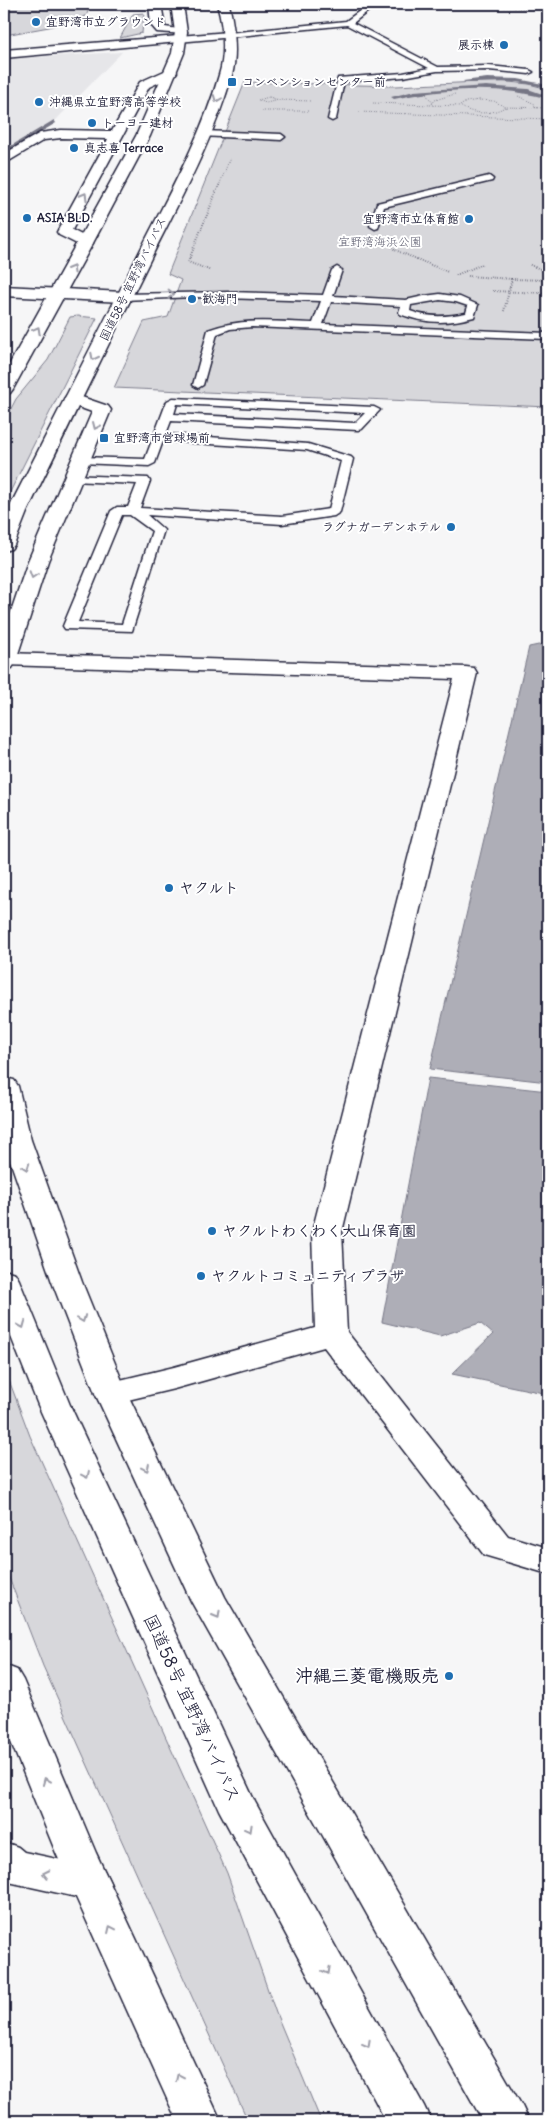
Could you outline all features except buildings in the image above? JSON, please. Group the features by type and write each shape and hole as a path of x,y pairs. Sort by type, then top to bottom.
{"main road":[{"path":"155,4 157,24 161,30 181,36"},
{"path":"4,389 86,243 143,136 172,72 181,36 177,4"},
{"name":"国道58号 宜野湾バイパス","path":"4,545 17,512 183,179 202,134 226,74 228,35 223,4"},
{"path":"4,54 181,36 228,35"},
{"path":"86,243 64,232 144,85 172,72"},
{"path":"4,160 40,136 61,134 118,135"},
{"path":"4,291 123,297"},
{"path":"73,399 102,410 38,560 4,660 466,673 327,1232 331,1334 496,1546 548,1561"},
{"path":"4,1086 17,1140 67,1282 111,1393 209,1601 507,2121"},
{"name":"国道58号 宜野湾バイパス","path":"4,1280 54,1405 239,1810 409,2121"},
{"path":"111,1393 174,1378 331,1334"},
{"path":"4,1680 90,1883 200,2121"},
{"path":"4,1859 13,1866 90,1883"}],"lane":[{"path":"228,35 348,23 373,4"},
{"path":"348,23 437,69"},
{"path":"333,115 341,80 403,75 437,69 489,68 529,72"},
{"path":"202,134 281,136"},
{"path":"375,226 380,205 489,179"},
{"path":"317,327 318,309 327,299 337,270"},
{"path":"123,297 161,294 327,299 405,308 420,320 448,320 470,315 473,305 459,298 423,297 405,308 318,309"},
{"path":"123,297 162,306"},
{"path":"431,332 434,320"},
{"path":"198,384 212,332 228,326 252,324 548,336"},
{"path":"134,511 149,464 173,401 374,410 358,427 167,417"},
{"path":"134,511 158,530 127,628 70,626 117,511 134,511 282,520 334,512 347,459 308,446 159,437"},
{"path":"76,469 149,464"},
{"path":"76,469 144,481"}],"path":[{"path":"467,4 548,10"},
{"path":"432,105 435,100 457,94"},
{"path":"516,96 529,100 534,104 535,108"},
{"path":"280,100 269,97 258,100 266,103 288,100"},
{"path":"504,107 500,103 479,100 466,102 460,106 466,110 482,112 497,111 504,107 548,108"},
{"path":"212,271 188,262 248,114 265,110 333,115 548,118"},
{"path":"375,226 395,250 455,275 548,280"},
{"path":"455,275 483,264"},
{"path":"530,265 548,272"},
{"path":"508,292 512,279"}],"shaded area":[{"name":"沖縄県立宜野湾高等学校","path":"122,52 56,120 4,154 4,59"},
{"path":"548,643 548,1082 430,1069 529,647"},
{"path":"428,1078 548,1091 548,1394 452,1374 493,1334 480,1323 440,1336 382,1322"}],"green space":[{"name":"宜野湾市立グラウンド","path":"4,4 91,4 86,16 49,27 5,35"},
{"path":"144,13 142,33 120,38 133,14"},
{"name":"宜野湾海浜公園","path":"498,81 529,84 548,89 548,407 114,388 144,322 168,317 181,280 168,274 245,82 396,86"},
{"path":"70,317 97,318 4,504 4,422 16,399 48,360"},
{"path":"4,1367 30,1436 227,1873 276,2013 321,2121 248,2121 43,1666 4,1565"}],"waterway":[{"path":"466,81 518,81 548,87"},
{"path":"394,97 414,93 486,88 528,91 545,96"},
{"path":"4,152 54,122"}],"place":[{"name":"宜野湾市立グラウンド","path":"36,22"},
{"name":"展示棟","path":"504,45"},
{"name":"コンベンションセンター前","path":"232,82"},
{"name":"沖縄県立宜野湾高等学校","path":"39,102"},
{"name":"トーヨー建材","path":"92,123"},
{"name":"真志喜 Terrace","path":"74,148"},
{"name":"ASIA BLD.","path":"27,218"},
{"name":"宜野湾市立体育館","path":"469,219"},
{"name":"歓海門","path":"192,299"},
{"name":"宜野湾市営球場前","path":"104,438"},
{"name":"ラグナガーデンホテル","path":"451,527"},
{"name":"ヤクルト","path":"169,888"},
{"name":"ヤクルトわくわく大山保育園","path":"212,1231"},
{"name":"ヤクルトコミュニティプラザ","path":"201,1276"},
{"name":"沖縄三菱電機販売","path":"449,1676"}]}
